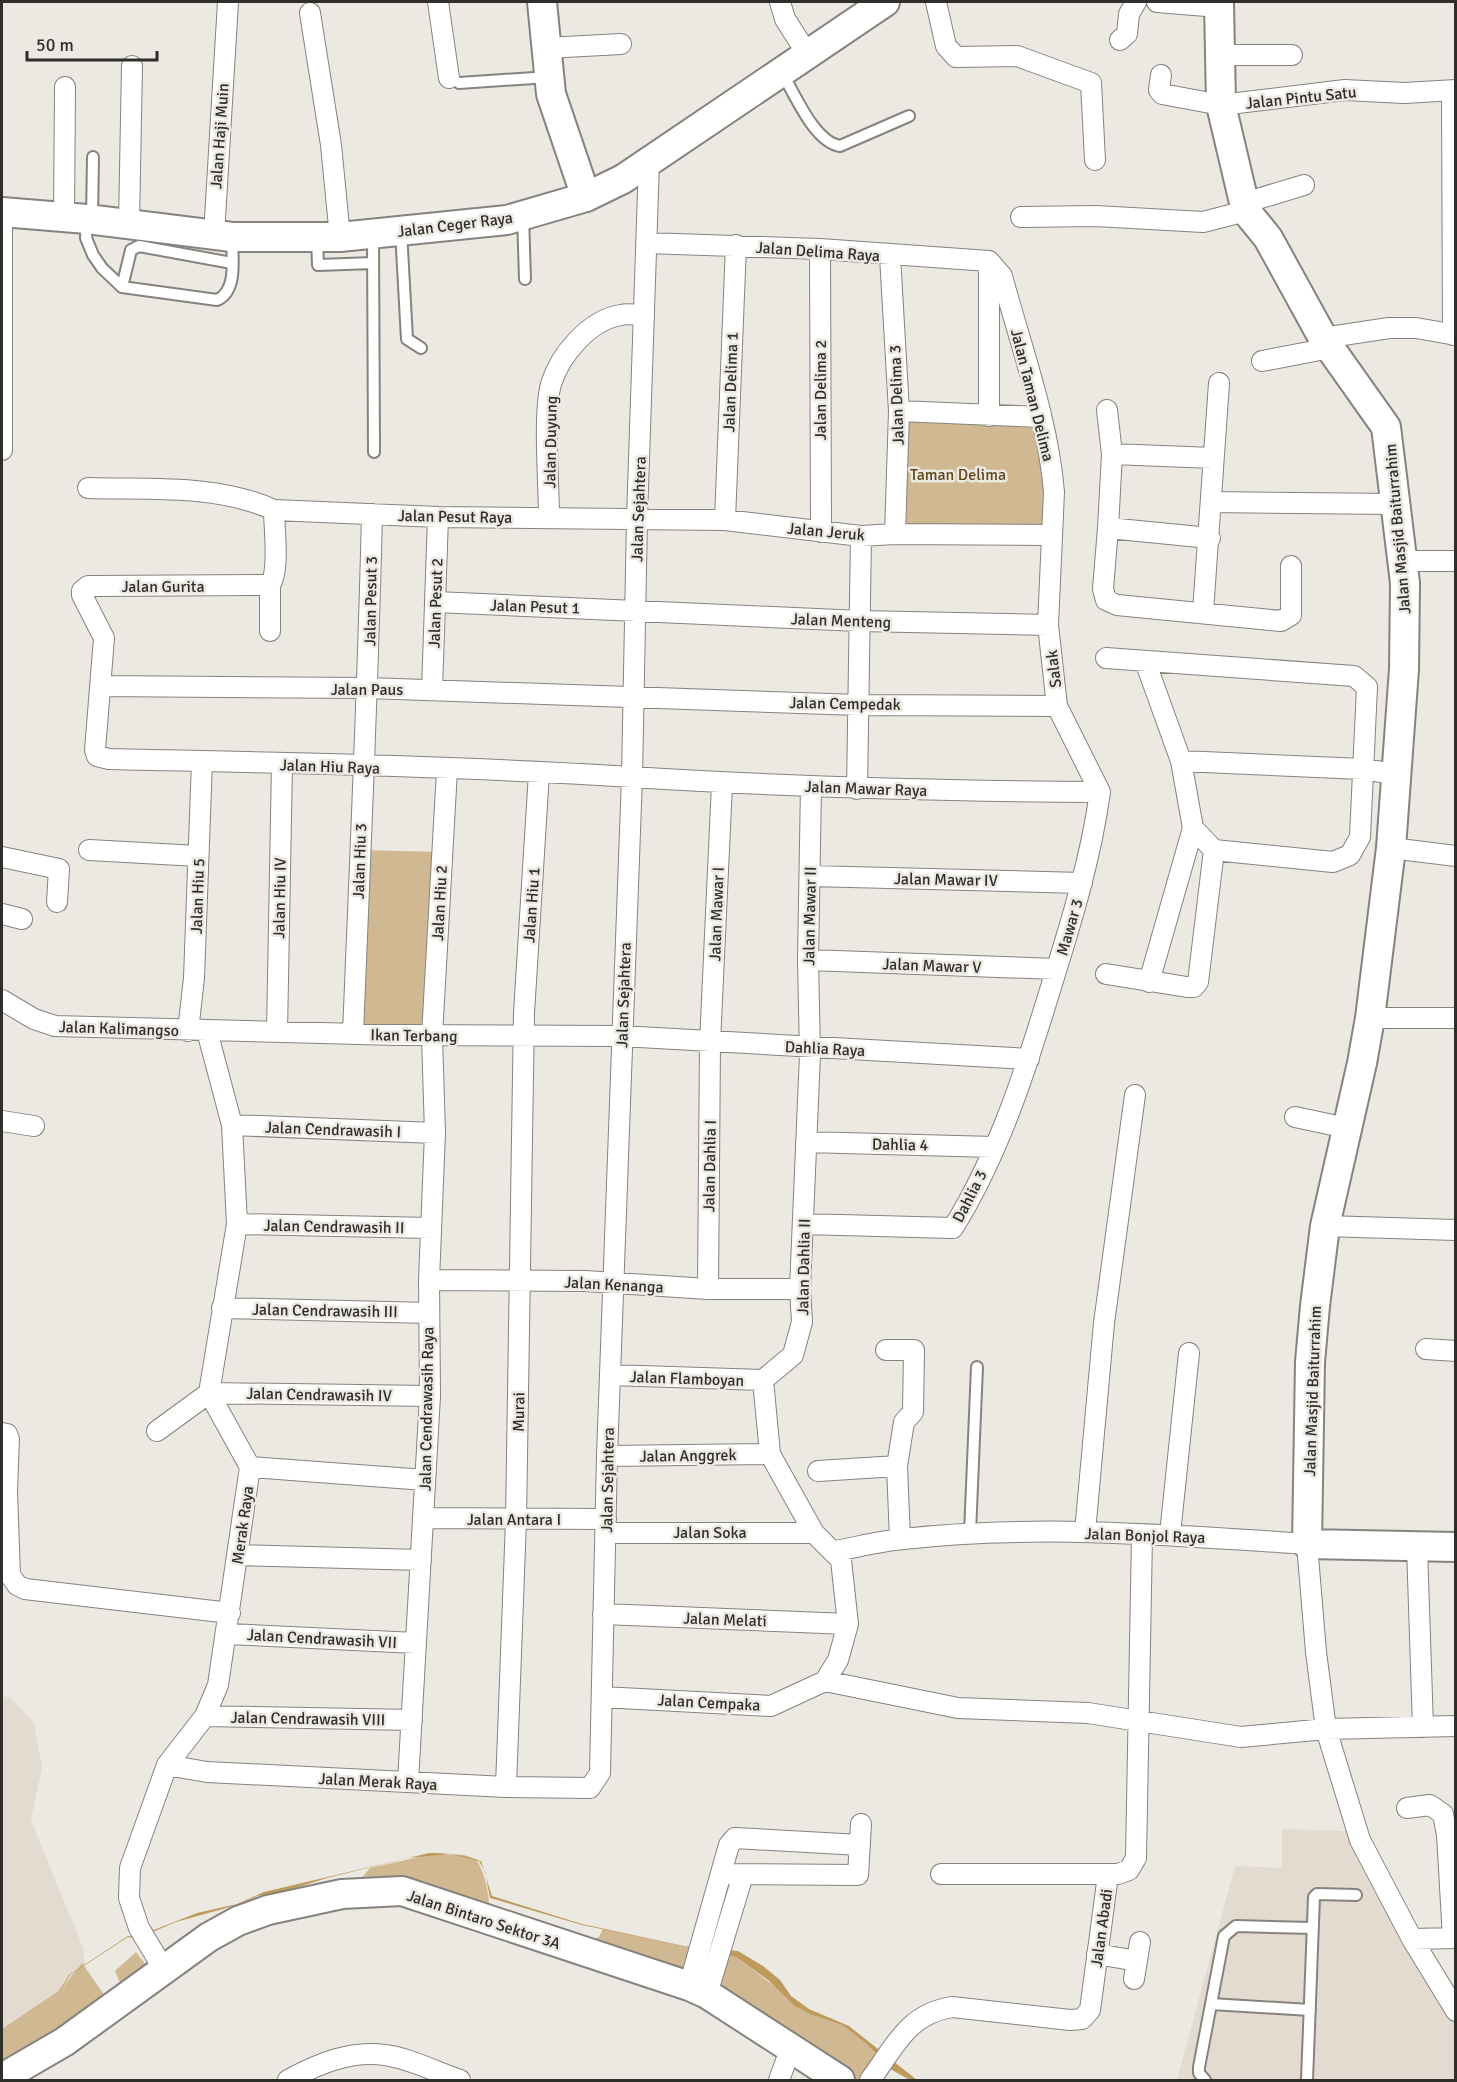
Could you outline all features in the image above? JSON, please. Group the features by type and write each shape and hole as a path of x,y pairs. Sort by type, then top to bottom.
{"street":[{"name":"Jalan Haji Muin","path":"226,245 228,2"},
{"path":"438,2 454,81"},
{"path":"542,2 551,94 586,197"},
{"path":"780,2 785,19 808,55"},
{"name":"Jalan Ceger Raya","path":"2,211 129,224 226,245 373,234 507,220 586,197 623,178 885,2"},
{"path":"936,2 946,46 956,57 1017,56 1090,83 1095,160"},
{"path":"1120,40 1127,34 1129,14 1136,2"},
{"path":"1157,2 1219,4"},
{"name":"Jalan Masjid Baiturrahim","path":"1219,4 1221,105 1245,207 1268,238 1326,343 1386,427 1403,561 1406,632 1390,848 1370,1018 1357,1062 1347,1128 1326,1226 1310,1362 1307,1544"},
{"path":"310,13 331,145 329,237"},
{"path":"546,48 621,44"},
{"path":"1220,55 1292,55"},
{"path":"129,224 132,66"},
{"name":"Jalan Pintu Satu","path":"1161,75 1159,90 1162,94 1221,105 1345,90 1404,93 1454,90"},
{"path":"65,87 81,218"},
{"path":"1262,361 1389,328 1416,328 1454,335 1454,90"},
{"name":"Jalan Sejahtera","path":"590,1788 600,1773 607,1456 632,777 637,518 646,197 649,162"},
{"path":"623,178 632,190 646,197"},
{"path":"1021,217 1096,216 1203,222 1304,185"},
{"path":"2,211 2,450"},
{"name":"Jalan Delima Raya","path":"646,243 820,249 890,256 989,261"},
{"name":"Jalan Delima 1","path":"725,520 736,245"},
{"name":"Jalan Delima 2","path":"820,249 821,532"},
{"name":"Jalan Delima 3","path":"890,256 899,411 895,534"},
{"path":"989,261 989,416"},
{"name":"Jalan Taman Delima","path":"989,261 1002,276 1041,417 1052,471 1052,535"},
{"name":"Jalan Duyung","path":"549,518 549,409 551,385 559,366 573,344 596,326 620,315 644,315"},
{"path":"1203,612 1210,538 1219,382"},
{"path":"1107,410 1112,454 1103,589 1106,600 1117,605 1203,612 1272,621 1287,619 1291,615 1291,566"},
{"path":"899,411 1041,417"},
{"path":"1112,454 1213,458"},
{"name":"Jalan Pesut Raya","path":"88,488 214,493 246,499 274,510 438,517 637,518"},
{"path":"1211,502 1397,504"},
{"path":"270,632 270,585 274,580 274,510"},
{"name":"Jalan Pesut 3","path":"368,688 372,514"},
{"name":"Jalan Pesut 2","path":"432,690 438,517"},
{"name":"Jalan Jeruk","path":"637,518 725,520 861,536 895,534 1052,535"},
{"path":"1108,528 1210,538"},
{"name":"Salak","path":"1052,535 1048,625 1058,706 1100,792"},
{"path":"857,789 861,536"},
{"path":"1403,561 1455,561"},
{"name":"Jalan Gurita","path":"100,686 104,638 82,595 88,586 270,585"},
{"name":"Jalan Pesut 1","path":"435,602 635,610"},
{"name":"Jalan Menteng","path":"635,610 860,621 1048,625"},
{"path":"1106,658 1357,677 1368,692 1360,837 1358,846 1347,857 1333,862 1214,850 1193,828"},
{"path":"1145,661 1181,761 1193,828 1149,982"},
{"name":"Jalan Paus","path":"100,686 368,688 634,698"},
{"name":"Jalan Hiu Raya","path":"100,686 97,756 109,759 632,777"},
{"name":"Jalan Hiu 3","path":"353,1034 362,767 368,688"},
{"name":"Jalan Cempedak","path":"634,698 859,705 1058,706"},
{"name":"Jalan Hiu 5","path":"198,1031 194,978 202,761"},
{"path":"1181,761 1362,769 1395,774"},
{"name":"Jalan Hiu IV","path":"277,1032 282,764"},
{"name":"Jalan Hiu 2","path":"432,1036 447,770"},
{"name":"Jalan Hiu 1","path":"525,1036 524,1013 539,773"},
{"name":"Jalan Mawar Raya","path":"632,777 722,784 857,789 1100,792"},
{"name":"Jalan Mawar I","path":"710,1043 722,784"},
{"name":"Jalan Mawar II","path":"809,1047 811,786"},
{"name":"Mawar 3","path":"1029,1059 1082,883 1100,792"},
{"path":"1390,848 1455,856"},
{"path":"88,850 198,856"},
{"path":"1106,974 1194,987 1198,982 1214,850"},
{"path":"2,857 59,869 57,902"},
{"name":"Jalan Mawar IV","path":"810,876 1082,883"},
{"path":"2,914 22,920"},
{"name":"Jalan Mawar V","path":"808,960 1056,969"},
{"name":"Jalan Kalimangso","path":"2,1000 34,1019 55,1026 198,1031"},
{"path":"1370,1018 1455,1018"},
{"path":"157,1431 209,1393 237,1224 232,1125 198,1031"},
{"name":"Ikan Terbang","path":"198,1031 432,1036 621,1036"},
{"name":"Jalan Cendrawasih Raya","path":"408,1782 430,1396 429,1280 435,1133 432,1036"},
{"name":"Murai","path":"506,1787 516,1520 525,1036"},
{"name":"Dahlia Raya","path":"621,1036 710,1043 1029,1059"},
{"name":"Jalan Dahlia I","path":"708,1289 710,1043"},
{"name":"Jalan Dahlia II","path":"763,1380 793,1355 802,1322 800,1289 809,1047"},
{"name":"Dahlia 3","path":"804,1224 953,1228 994,1146 1029,1059"},
{"path":"1085,1532 1104,1323 1135,1095"},
{"path":"1295,1118 1347,1128"},
{"path":"2,1121 34,1126"},
{"name":"Jalan Cendrawasih I","path":"232,1125 435,1133"},
{"name":"Dahlia 4","path":"806,1142 994,1146"},
{"name":"Jalan Cendrawasih II","path":"237,1224 432,1228"},
{"path":"1326,1226 1455,1230"},
{"name":"Jalan Kenanga","path":"429,1280 614,1284 708,1289 800,1289"},
{"name":"Jalan Cendrawasih III","path":"222,1308 429,1313"},
{"path":"1426,1349 1455,1351"},
{"path":"886,1350 914,1350 913,1412 904,1422 897,1467 900,1539"},
{"path":"1170,1534 1189,1353"},
{"name":"Jalan Flamboyan","path":"611,1375 763,1380"},
{"path":"763,1380 770,1454 814,1533 836,1551 842,1560 848,1624 838,1660 825,1681 958,1708 1088,1713 1241,1737 1326,1729 1455,1726"},
{"name":"Jalan Cendrawasih IV","path":"209,1393 430,1396"},
{"name":"Merak Raya","path":"158,1959 139,1928 129,1898 130,1868 167,1766 205,1716 218,1685 228,1634 250,1467 209,1393"},
{"path":"2,1433 6,1434 9,1439 4,1490 10,1575 17,1585 25,1589 230,1613"},
{"name":"Jalan Anggrek","path":"607,1456 770,1454"},
{"path":"250,1467 425,1480"},
{"path":"818,1471 897,1467"},
{"name":"Jalan Antara I","path":"423,1518 516,1520 606,1526"},
{"name":"Jalan Soka","path":"606,1526 814,1533"},
{"name":"Jalan Bonjol Raya","path":"836,1551 900,1539 970,1533 1085,1532 1142,1536 1170,1534 1307,1544 1455,1547"},
{"name":"Jalan Abadi","path":"880,2067 918,2018 938,2009 952,2007 1070,2020 1082,2019 1090,2010 1108,1875 1129,1870 1136,1858 1142,1536"},
{"path":"1307,1544 1316,1652 1326,1729 1360,1840 1412,1939 1455,2011"},
{"path":"1417,1547 1423,1727"},
{"path":"237,1555 421,1560"},
{"name":"Jalan Melati","path":"603,1614 848,1624"},
{"name":"Jalan Cendrawasih VII","path":"228,1634 416,1643"},
{"name":"Jalan Cempaka","path":"602,1697 771,1706 825,1681"},
{"name":"Jalan Cendrawasih VIII","path":"205,1716 412,1720"},
{"name":"Jalan Merak Raya","path":"167,1766 207,1772 506,1787 590,1788"},
{"path":"1407,1808 1430,1805 1443,1814 1447,1835 1454,1938 1412,1939"},
{"path":"723,1874 858,1875 861,1824"},
{"path":"720,1920 723,1874 729,1845 740,1836 861,1845"},
{"path":"941,1874 1108,1875"},
{"path":"698,1990 720,1920 743,1875"},
{"name":"Jalan Bintaro Sektor 3A","path":"2,2078 64,2042 158,1959 209,1937 238,1921 268,1910 342,1894 402,1891 698,1990 840,2080"},
{"path":"1097,1954 1137,1961"},
{"path":"779,2080 790,2050"},
{"path":"288,2080 313,2067 355,2055 386,2055 460,2080"}],"lane":[{"path":"782,73 816,131 829,145 840,146 909,116"},
{"path":"454,81 549,77"},
{"path":"93,157 81,218 93,255 102,268 122,287 217,300 227,292 226,245 139,246 131,250 122,287"},
{"path":"523,215 525,279"},
{"path":"401,231 407,339 421,348"},
{"path":"373,234 374,452"},
{"path":"329,237 318,265 373,263"},
{"path":"970,1533 977,1367"},
{"path":"1307,2080 1315,1895 1356,1895"},
{"path":"1204,2080 1198,2073 1224,1936 1228,1930 1236,1926 1313,1928"},
{"path":"1211,2004 1310,2010"}],"shaded area":[{"path":"2,1696 11,1698 34,1723 42,1768 31,1820 83,1948 87,1979 2,2037"},
{"path":"1282,1829 1352,1831 1455,2014 1455,2080 1177,2080 1235,1866 1282,1868"},
{"path":"429,1853 455,1854 481,1861 484,1870 479,1861 450,1854 408,1858 327,1878 286,1891 258,1896 237,1905 176,1922 136,1939 128,1937 70,1975 60,1991 2,2029 59,1991 69,1975 128,1936 136,1937 197,1913 237,1904 264,1892"},
{"path":"486,1876 492,1896 582,1924 684,1946 738,1951 763,1966 780,1980 791,1996 809,2009 849,2026 917,2080 910,2080 892,2070 864,2042 842,2025 812,2015 795,2006 768,1980 736,1957 582,1925 490,1898"}],"green space":[{"name":"Taman Delima","path":"899,411 1041,417 1052,535 895,534"},
{"path":"360,850 441,852 432,1036 353,1034"},
{"path":"433,1854 464,1855 477,1860 487,1888 489,1918 352,1889 370,1868"},
{"path":"603,1929 736,1957 812,2015 842,2025 864,2042 875,2054 868,2080 852,2080 792,2046 573,1946 599,1937"},
{"path":"136,1952 150,1970 124,1992 115,1971"},
{"path":"82,1963 110,2003 2,2078 2,2029 60,1991"}]}
